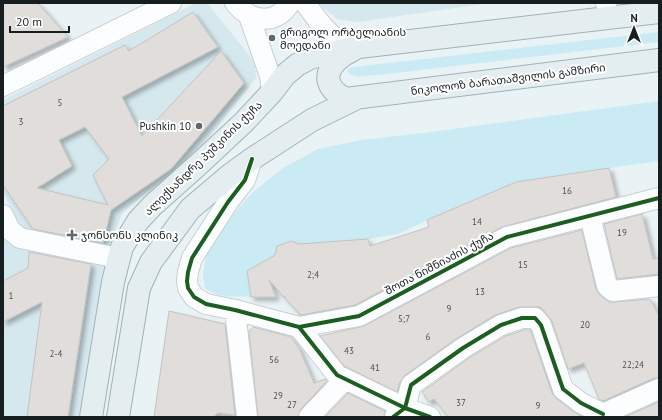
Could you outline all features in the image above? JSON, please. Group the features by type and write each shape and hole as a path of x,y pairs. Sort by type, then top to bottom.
{"main road":[{"path":"357,98 346,99 334,91 331,86 329,72 332,64 342,55 359,47 607,11 659,12"},
{"name":"ალექსანდრე პუშკინის ქუჩა","path":"91,417 113,282 122,247 138,220 244,122 272,92 285,75 298,64 310,58 359,47"},
{"name":"ნიკოლოზ ბარათაშვილის გამზირი","path":"357,98 659,60"},
{"path":"118,417 139,288 150,262 190,209 230,174 312,120 357,98"}],"street":[{"path":"3,86 171,3"},
{"path":"242,9 259,18 269,18 278,15 290,3"},
{"path":"305,3 328,31 336,38 359,47"},
{"path":"242,9 270,76 272,92"},
{"path":"252,159 245,180 228,202 192,258 188,272 188,288 194,297 206,304 299,327 337,376 345,379 399,413 430,417"},
{"name":"შოთა ნიშნიაძის ქუჩა","path":"299,327 359,316 507,237 590,216 658,203"},
{"path":"3,215 10,230 20,238 108,256 118,262"},
{"path":"590,216 607,286 613,291 659,286"},
{"path":"235,310 247,417"},
{"path":"399,413 411,385 463,348 502,325 522,318 536,318 541,325 563,389 581,403 602,416 659,389"},
{"path":"309,417 345,379"}],"shaded area":[{"path":"196,3 207,3 250,56 255,65 256,78 195,155 123,212 108,250 24,232 3,193 3,100"},
{"path":"318,3 490,3 357,22 337,19"},
{"path":"659,32 659,42 378,75 357,76 350,74 347,71 349,68 354,67"},
{"path":"659,101 659,161 516,182 447,211 398,234 368,239 299,244 291,241 277,246 275,255 247,271 251,297 233,297 215,294 205,288 203,274 206,256 213,242 237,210 252,193 283,168 318,149 361,140 424,133"},
{"path":"3,224 110,261 85,417 3,417"}],"building":[{"path":"3,3 38,3 68,37 3,67"},
{"path":"193,12 218,47 122,97 142,136 221,51 244,83 171,169 111,210 103,243 33,229 3,185 3,106 125,45 129,51","holes":["85,127 109,159 93,175 108,205 37,188 72,166 59,140"]},
{"path":"609,168 616,197 502,227 355,305 301,315 269,280 276,297 251,297 247,271 275,255 277,246 291,241 299,244 368,239 370,246 429,227 427,220 516,182"},
{"path":"642,214 653,259 659,258 659,274 617,279 604,224"},
{"path":"582,230 596,289 600,295 609,302 650,299 659,316 659,378 654,378 603,401 599,399 584,363 568,369 552,321 540,307 519,307 495,315 456,339 404,376 400,382 397,392 344,366 320,336 364,326 511,248"},
{"path":"29,252 91,264 68,417 27,417 42,302 3,322 3,281 28,268"},
{"path":"169,311 225,324 235,415 218,413 213,417 154,417"},
{"path":"253,327 291,337 299,348 314,383 325,379 327,381 301,409 298,417 258,417 249,331"},
{"path":"524,330 531,331 552,393 574,412 583,417 448,417 434,399 429,402 422,392 469,358 506,336"},
{"path":"348,393 385,411 384,417 325,417"},
{"path":"659,402 659,417 624,417"}],"cycle path":[{"path":"252,159 245,180 228,202 192,258 187,281 188,288 194,297 206,304 299,327 337,375 405,408 430,417"},
{"path":"299,327 359,316 507,237 659,198"},
{"path":"393,417 405,408 411,385 463,348 501,325 522,318 535,318 541,325 563,389 581,403 603,414"}],"place":[{"name":"გრიგოლ ორბელიანის მოედანი","path":"272,38"},
{"name":"Pushkin 10","path":"199,126"},
{"name":"ჯონსონს კლინიკ","path":"72,235"}]}
